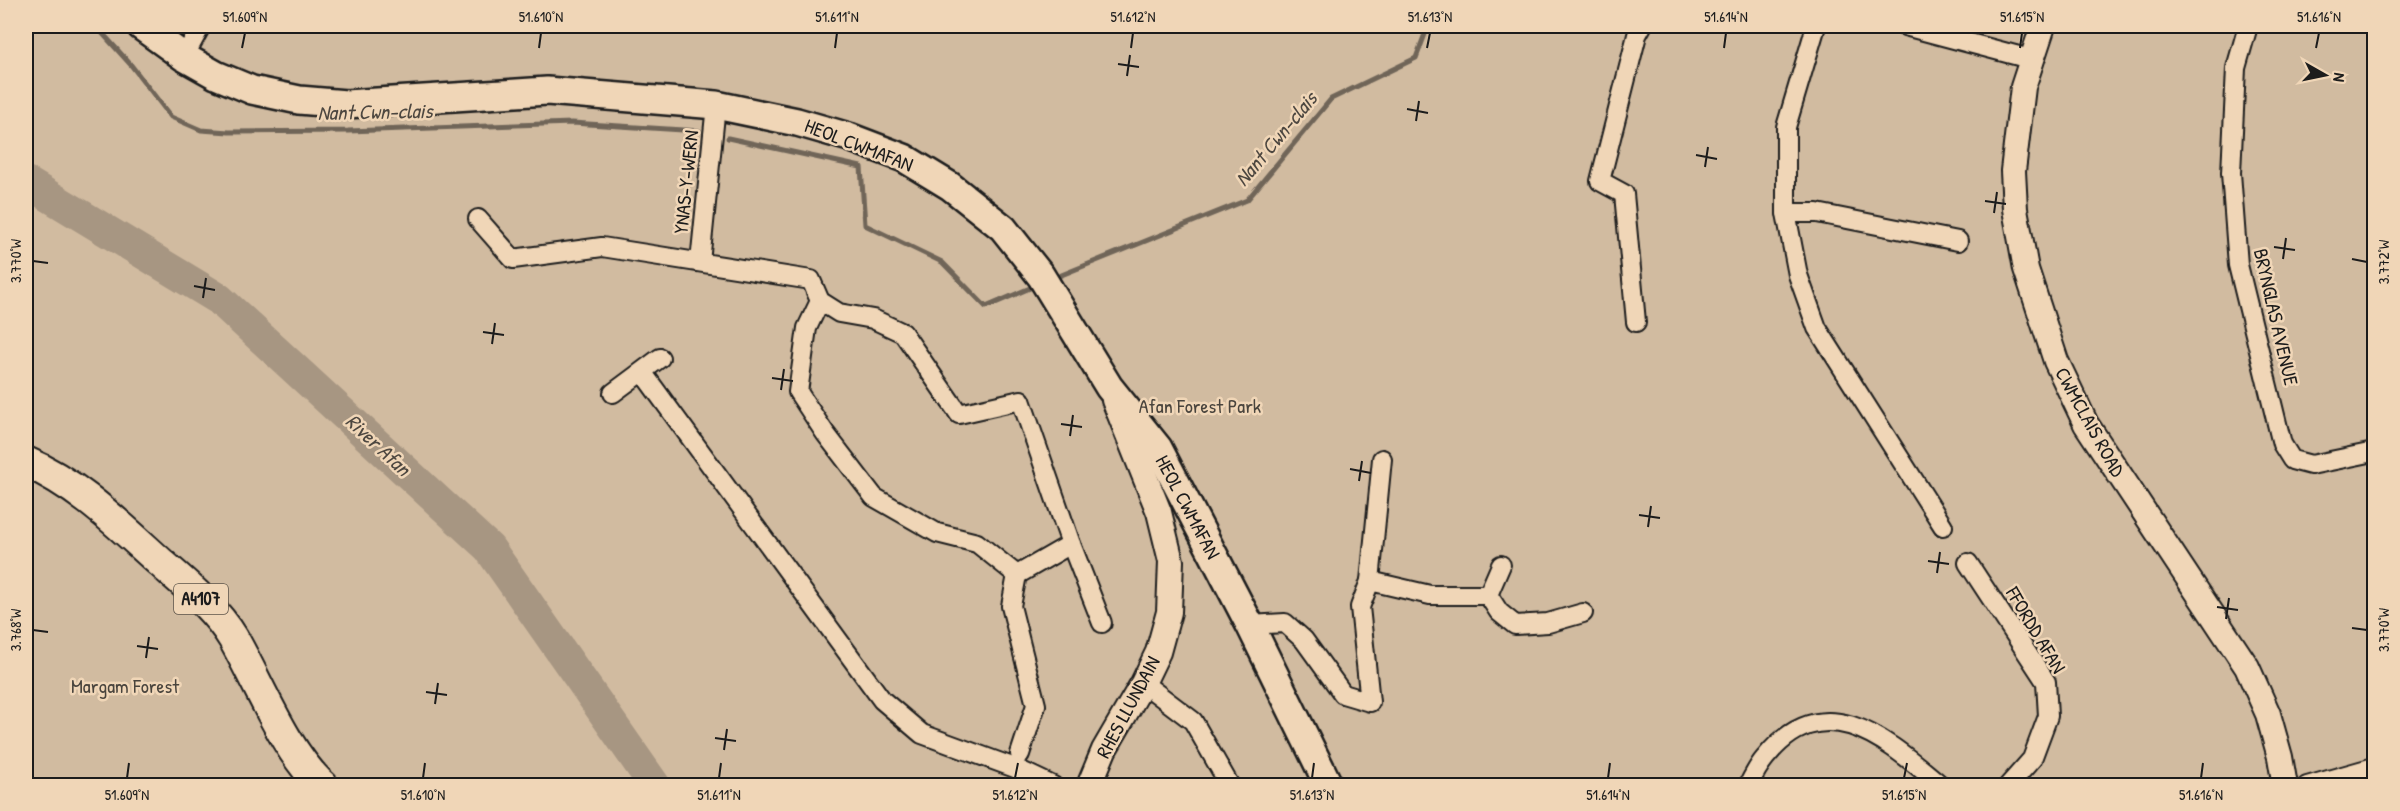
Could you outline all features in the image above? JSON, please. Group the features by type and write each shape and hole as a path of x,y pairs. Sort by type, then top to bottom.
{"main road":[{"name":"HEOL CWMAFAN","path":"141,26 184,57 216,75 252,90 298,100 346,104 547,91 716,105 797,122 849,137 904,158 950,186 1003,228 1041,276 1108,387 1158,448 1329,786"},
{"name":"A4107","path":"26,462 80,492 119,524 200,598 232,636 254,681 309,773 323,786"}],"street":[{"path":"184,57 201,26"},
{"path":"1636,322 1624,194 1600,181 1637,35 1642,26"},
{"path":"1816,26 1786,127 1786,213 1798,275 1817,328 1943,526"},
{"name":"CWMCLAIS ROAD","path":"2043,26 2030,59 2015,138 2013,171 2015,209 2026,269 2056,361 2086,424 2247,667 2268,714 2285,786"},
{"name":"BRYNGLAS AVENUE","path":"2248,26 2236,68 2232,196 2238,265 2282,444 2292,460 2311,465 2374,452"},
{"path":"1915,27 2030,59"},
{"name":"YNAS-Y-WERN","path":"700,262 716,105"},
{"path":"1786,213 1817,213 1958,241"},
{"name":"YNAS-Y-WERN","path":"478,219 513,259 602,247 810,280 820,301 839,313 873,319 903,333 959,414 1020,400 1071,544"},
{"path":"820,301 807,328 798,392 825,434 874,497 938,533 977,543 1017,575"},
{"path":"613,393 643,373 660,358"},
{"path":"643,373 882,700 922,734 1015,768 1053,786"},
{"name":"RHES LLUNDAIN","path":"1089,786 1104,750 1143,683 1158,652 1169,612 1171,561 1159,512 1108,387"},
{"path":"1250,626 1285,623 1304,640 1343,694 1370,702 1360,607 1370,581 1382,459"},
{"path":"1020,754 1036,705 1011,606 1017,575 1071,544 1102,623"},
{"name":"FFORDD AFAN","path":"1968,563 2046,682 2048,716 2032,759 2008,786"},
{"path":"1488,594 1501,566"},
{"path":"1370,581 1430,595 1488,594"},
{"path":"1488,594 1499,612 1515,625 1548,622 1583,613"},
{"path":"1143,683 1193,721 1230,786"},
{"path":"1748,786 1764,758 1784,738 1808,724 1828,720 1854,726 1890,744 1942,786"},
{"path":"2307,786 2374,767"}],"green space":[{"name":"Afan Forest Park","path":"26,26 2374,26 2374,785 26,785"}],"waterway":[{"name":"Nant Cwn-clais","path":"96,26 131,65 171,117 201,130 229,132 348,131 572,123 699,131"},
{"name":"Nant Cwn-clais","path":"1059,276 1247,200 1331,99 1416,58 1428,26"},
{"name":"Nant Cwn-clais","path":"728,138 861,167 865,225 942,262 986,307 1030,288"},
{"name":"River Afan","path":"26,182 219,299 489,548 655,786"}],"park label":[{"name":"Margam Forest","path":"125,686"}]}
